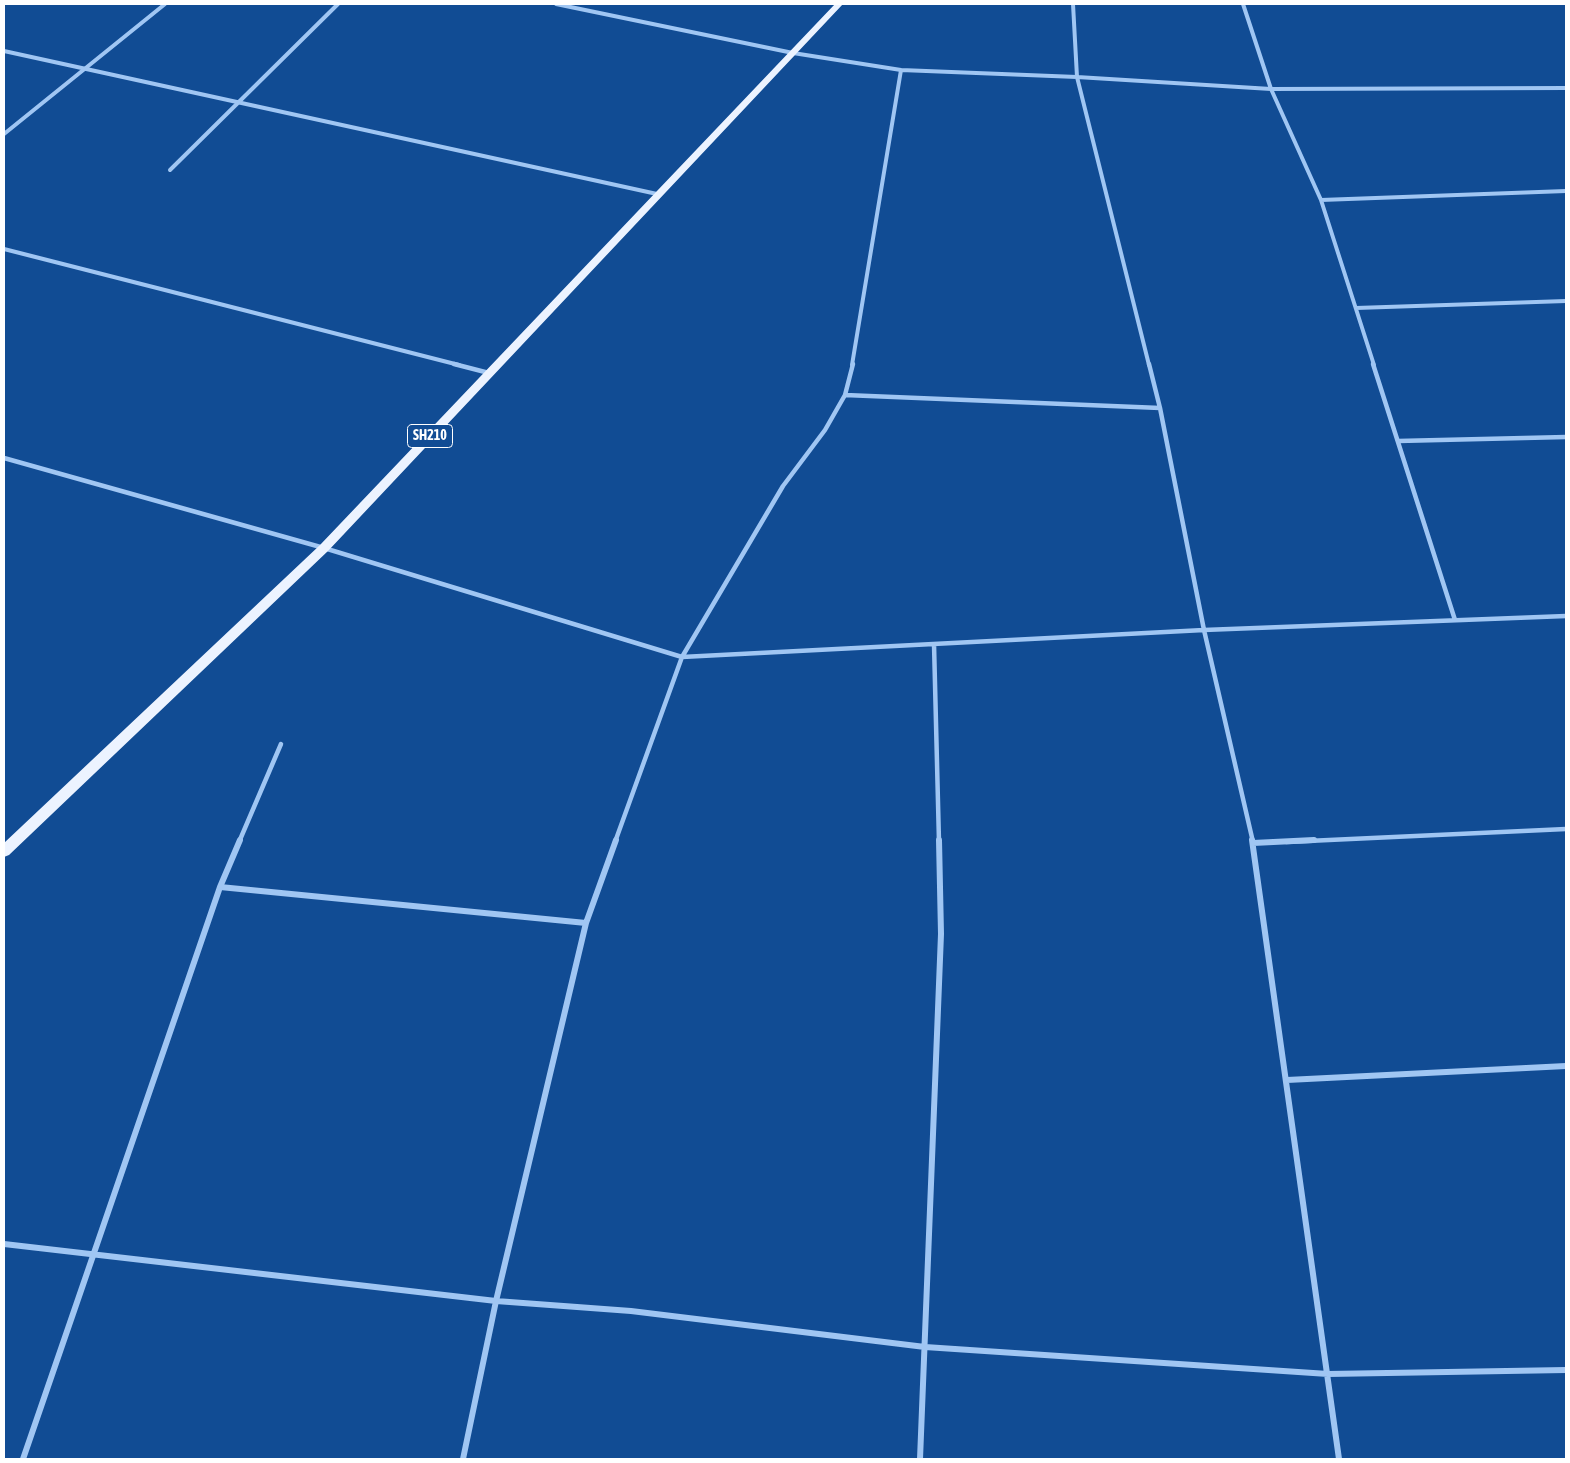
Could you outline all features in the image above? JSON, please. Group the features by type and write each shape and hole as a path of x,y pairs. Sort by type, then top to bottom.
{"main road":[{"name":"SH210","path":"4,851 324,548 657,194 839,4"}],"street":[{"path":"4,134 165,4"},
{"path":"170,170 338,4"},
{"path":"556,4 794,53 901,70 1077,77 1272,89 1566,88"},
{"path":"1073,4 1077,77 1160,408 1204,630 1253,843 1339,1459"},
{"path":"1243,4 1272,89 1321,200 1456,620"},
{"path":"4,51 657,194"},
{"path":"463,1459 496,1301 586,923 682,656 783,486 825,430 845,394 854,358 901,70"},
{"path":"1321,200 1566,191"},
{"path":"4,249 489,373"},
{"path":"1356,308 1566,301"},
{"path":"845,394 1160,408"},
{"path":"1398,441 1566,437"},
{"path":"4,458 324,548 682,656 1204,630 1566,616"},
{"path":"920,1459 941,934 934,644"},
{"path":"23,1459 220,888 281,744"},
{"path":"1253,843 1566,829"},
{"path":"220,888 586,923"},
{"path":"1287,1080 1566,1066"},
{"path":"4,1244 496,1301 631,1311 925,1347 1328,1374 1566,1370"}]}
